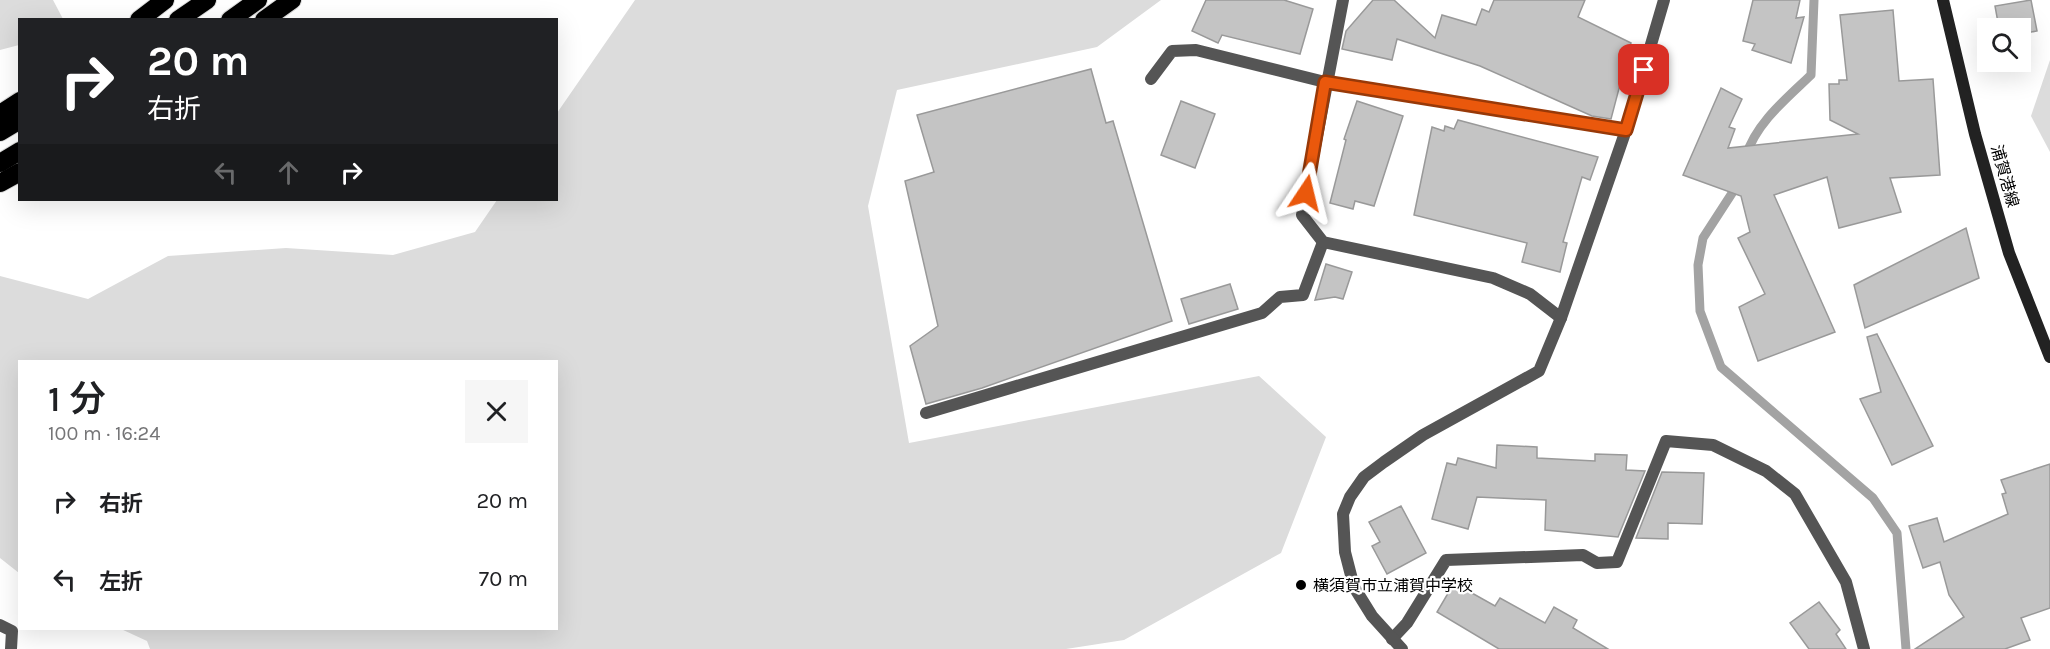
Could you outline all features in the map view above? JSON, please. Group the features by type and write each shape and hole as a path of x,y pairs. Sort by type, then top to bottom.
{"highway":[{"path":"142,18 165,0"},
{"path":"181,18 207,0"},
{"path":"233,18 258,0"},
{"path":"267,18 292,0"},
{"path":"0,114 18,102"},
{"path":"0,132 18,121"},
{"path":"0,163 18,152"},
{"path":"0,183 18,173"}],"main road":[{"name":"浦賀港線","path":"1943,0 1975,134 2009,253 2050,357"}],"street":[{"path":"1343,0 1325,82 1302,215 1323,242 1493,278 1530,294 1561,318"},
{"path":"1402,649 1372,616 1354,587 1349,571 1342,524 1350,496 1364,477 1423,435 1539,371 1561,318 1626,130 1664,0"},
{"path":"1151,79 1172,51 1196,50 1325,82 1626,130"},
{"path":"926,413 1263,313 1280,297 1303,295 1323,242"},
{"path":"1392,639 1407,623 1446,560 1583,555 1597,563 1617,562 1666,441 1713,445 1766,471 1795,494 1846,582 1864,649"},
{"path":"0,625 12,631 11,649"}],"shaded area":[{"path":"0,0 53,0 62,18 18,18 18,45 0,50"},
{"path":"635,0 1161,0 1097,47 897,90 868,206 909,443 1259,376 1326,437 1281,553 1124,640 1066,649 150,649 147,641 123,630 558,630 558,360 18,360 18,572 0,558 0,276 88,299 168,256 286,248 393,255 475,232 496,201 558,201 558,112"},
{"path":"2050,60 2050,152 2031,116"}],"building":[{"path":"1206,0 1284,0 1313,9 1300,54 1222,35 1218,43 1192,31"},
{"path":"1373,0 1394,0 1435,38 1442,15 1476,25 1482,9 1489,12 1494,0 1585,0 1578,17 1631,43 1611,119 1592,116 1480,66 1397,39 1392,60 1342,49 1346,31"},
{"path":"1753,0 1800,0 1796,18 1804,17 1791,63 1752,50 1755,44 1743,41"},
{"path":"2031,0 2037,31 2031,32 2031,18 1997,18 1995,6"},
{"path":"1893,10 1899,81 1933,79 1940,175 1890,178 1901,212 1839,228 1827,177 1774,195 1835,332 1758,361 1739,307 1765,294 1738,238 1750,232 1741,196 1683,175 1721,88 1742,99 1729,127 1735,129 1728,148 1858,134 1830,120 1829,84 1839,84 1839,80 1847,80 1840,15"},
{"path":"1091,69 1106,123 1113,121 1172,321 982,388 926,404 910,346 938,326 905,181 934,172 917,115"},
{"path":"1181,101 1215,114 1195,168 1161,155"},
{"path":"1357,101 1403,116 1374,206 1355,201 1353,209 1330,203 1346,140 1344,139"},
{"path":"1458,120 1598,157 1590,180 1582,177 1563,242 1567,243 1560,272 1522,262 1527,243 1414,215 1432,127 1444,131 1445,126 1454,129"},
{"path":"1966,228 1979,278 1865,328 1854,285"},
{"path":"1326,264 1352,272 1343,299 1335,297 1315,300"},
{"path":"1230,284 1238,309 1189,324 1181,299"},
{"path":"1877,334 1933,446 1892,465 1860,399 1881,392 1867,337"},
{"path":"1497,445 1537,447 1537,458 1595,461 1595,454 1627,455 1626,470 1645,471 1618,537 1545,530 1546,500 1477,497 1468,529 1432,519 1447,463 1456,465 1458,458 1496,468"},
{"path":"2050,464 2050,608 2021,618 2030,640 2005,649 1915,649 1964,617 1949,595 1940,562 1923,568 1909,526 1937,518 1944,542 2008,514 2002,494 2006,493 2001,480"},
{"path":"1662,472 1704,473 1702,524 1668,523 1668,539 1636,538"},
{"path":"1401,506 1426,553 1387,574 1372,546 1380,542 1369,522"},
{"path":"1454,583 1495,606 1500,598 1545,623 1554,607 1577,620 1573,628 1608,649 1499,649 1437,612"},
{"path":"1819,602 1840,630 1836,634 1846,649 1809,649 1790,623"}],"waterway":[{"path":"1746,156 1765,122 1811,75 1814,0"},
{"path":"1738,184 1703,238 1698,265 1700,311 1721,367 1873,498 1897,533 1906,649"}],"place":[{"name":"横須賀市立浦賀中学校","path":"1301,585"}],"route":[{"path":"1306,193 1325,82 1626,130 1644,70"}]}
